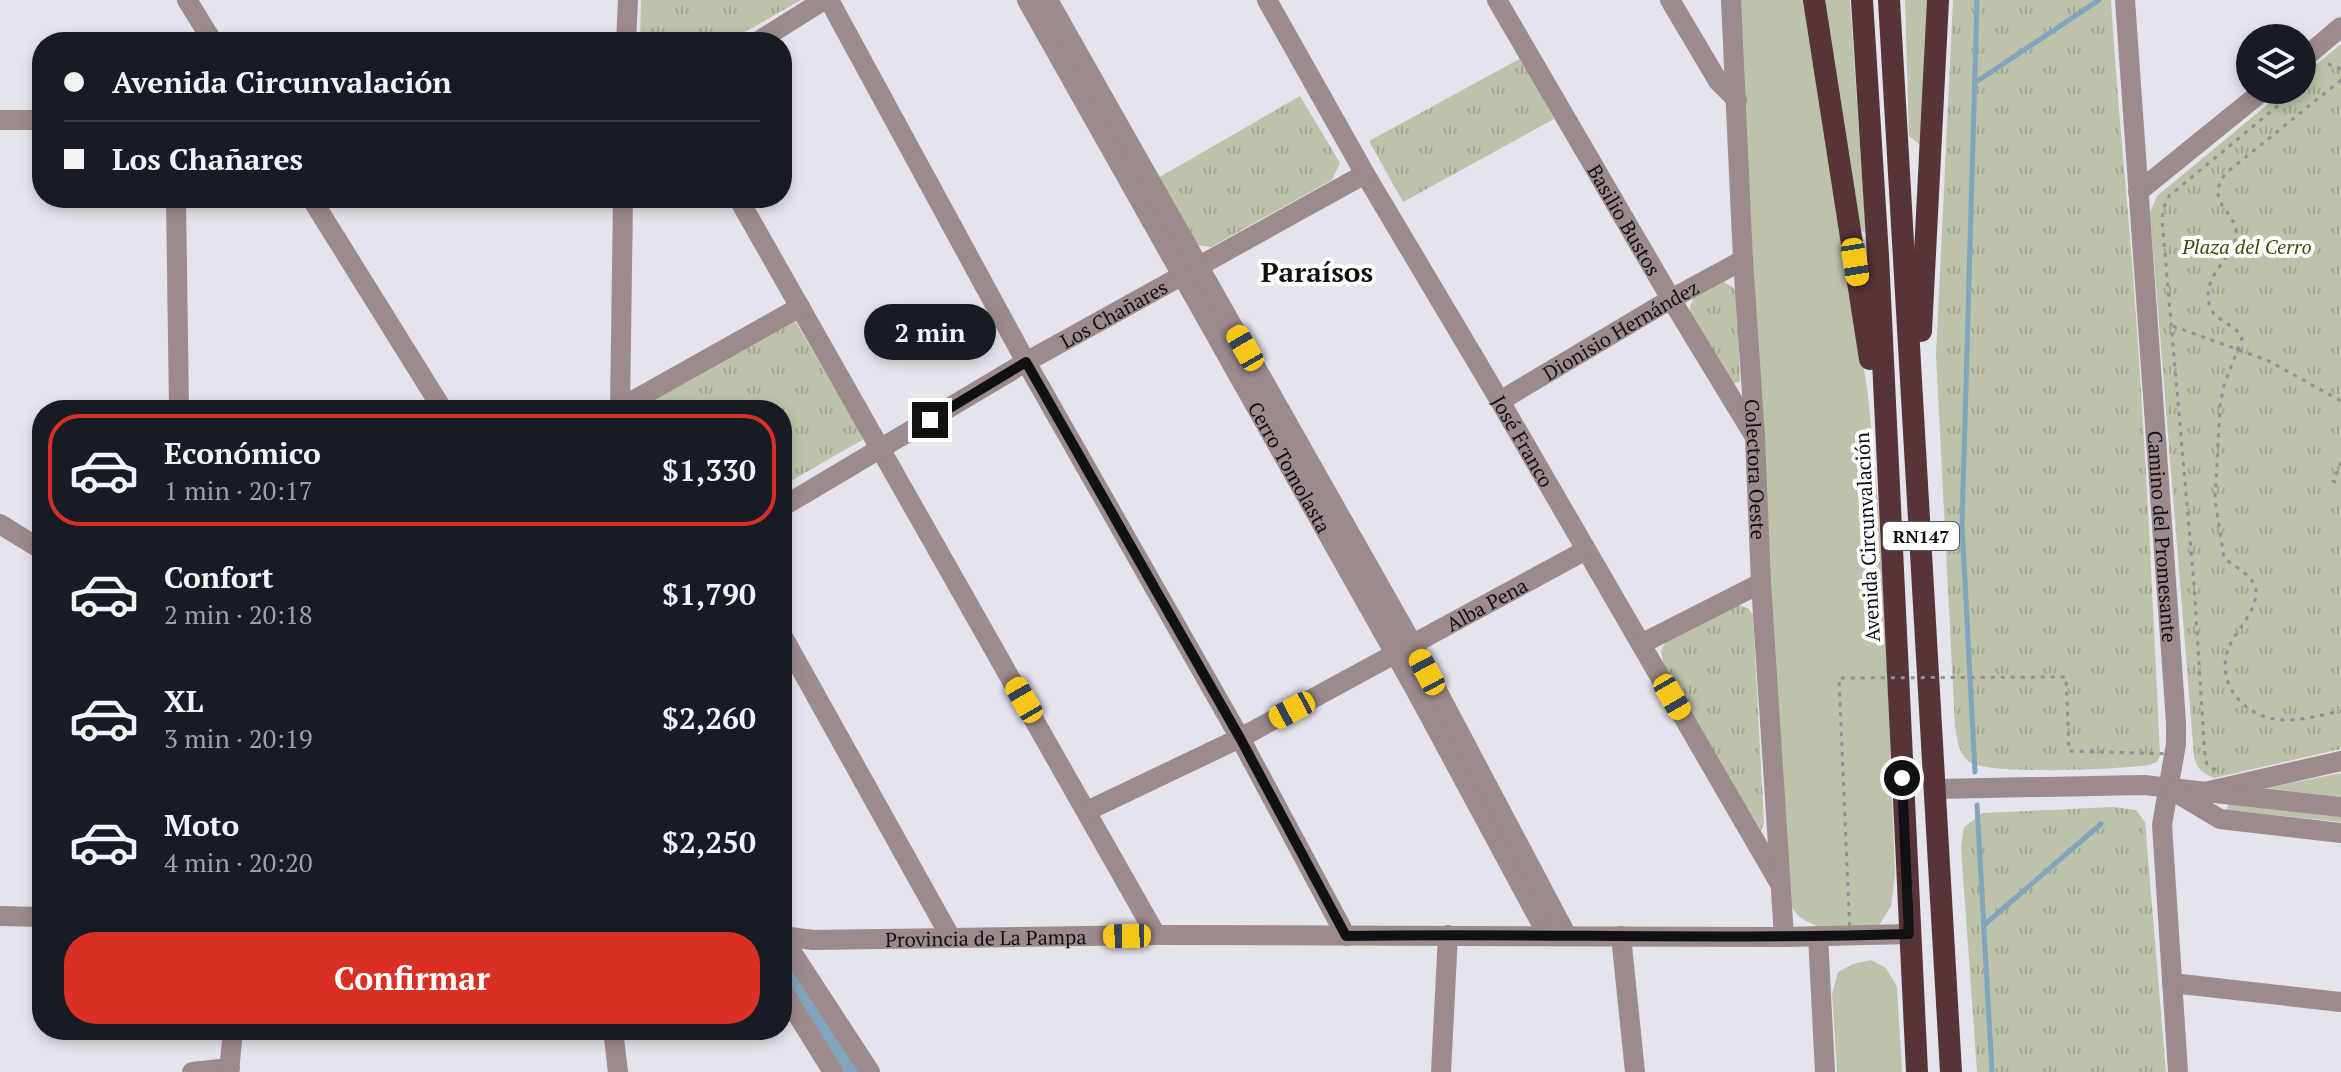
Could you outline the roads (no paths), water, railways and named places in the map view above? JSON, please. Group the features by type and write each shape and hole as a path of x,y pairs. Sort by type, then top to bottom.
{"highway":[{"path":"1814,0 1865,322 1889,498"},
{"name":"Avenida Circunvalación","path":"1862,0 1877,241 1917,1072"},
{"name":"RN147","path":"1889,0 1951,1072"},
{"path":"1915,432 1938,0"}],"street":[{"path":"187,0 207,32"},
{"path":"626,32 628,0"},
{"path":"773,32 826,0 1026,362 1240,738 1346,936"},
{"name":"Cerro Tomolasta","path":"1027,0 1190,272 1404,650 1558,936"},
{"name":"Cerro Tomolasta","path":"1048,0 1190,272"},
{"name":"José Franco","path":"1267,0 1365,174 1780,884"},
{"name":"Basilio Bustos","path":"1497,0 1755,437"},
{"path":"1670,0 1718,81 1737,100"},
{"name":"Colectora Oeste","path":"1731,0 1761,583 1784,937"},
{"name":"Camino del Promesante","path":"2125,0 2175,707 2175,754 2162,825 2178,1072"},
{"path":"2316,48 2341,27"},
{"path":"2138,192 2247,104"},
{"path":"0,120 32,120"},
{"name":"Los Chañares","path":"792,501 1026,362 1365,174"},
{"path":"176,208 179,400"},
{"path":"317,208 437,400"},
{"path":"620,400 623,208"},
{"path":"744,208 1156,935"},
{"name":"Dionisio Hernández","path":"1500,401 1671,299 1743,260"},
{"path":"636,400 800,307"},
{"path":"0,524 32,544"},
{"name":"Alba Pena","path":"1087,811 1240,738 1586,550"},
{"path":"1641,644 1761,583"},
{"path":"792,653 951,938"},
{"path":"2206,792 2341,761"},
{"path":"1936,789 2144,785 2341,807"},
{"path":"2170,789 2220,819 2341,833"},
{"path":"0,916 32,917"},
{"name":"Provincia de La Pampa","path":"792,938 1156,935 1784,937 1909,934"},
{"path":"1441,1072 1448,935"},
{"path":"1621,936 1635,1072"},
{"path":"1818,936 1825,1072"},
{"path":"792,952 870,1072"},
{"path":"2172,983 2341,1002"},
{"path":"792,1006 833,1072"},
{"path":"192,1072 230,1070 232,1040"},
{"path":"614,1040 618,1072"}],"waterway":[{"path":"1975,772 1962,525 1977,0"},
{"path":"1976,82 2099,0"},
{"path":"1977,805 1992,1072"},
{"path":"1984,925 2101,824"},
{"path":"792,979 851,1072"}],"district":[{"name":"Paraísos","path":"1317,271"}],"park label":[{"name":"Plaza del Cerro","path":"2247,246"}]}
